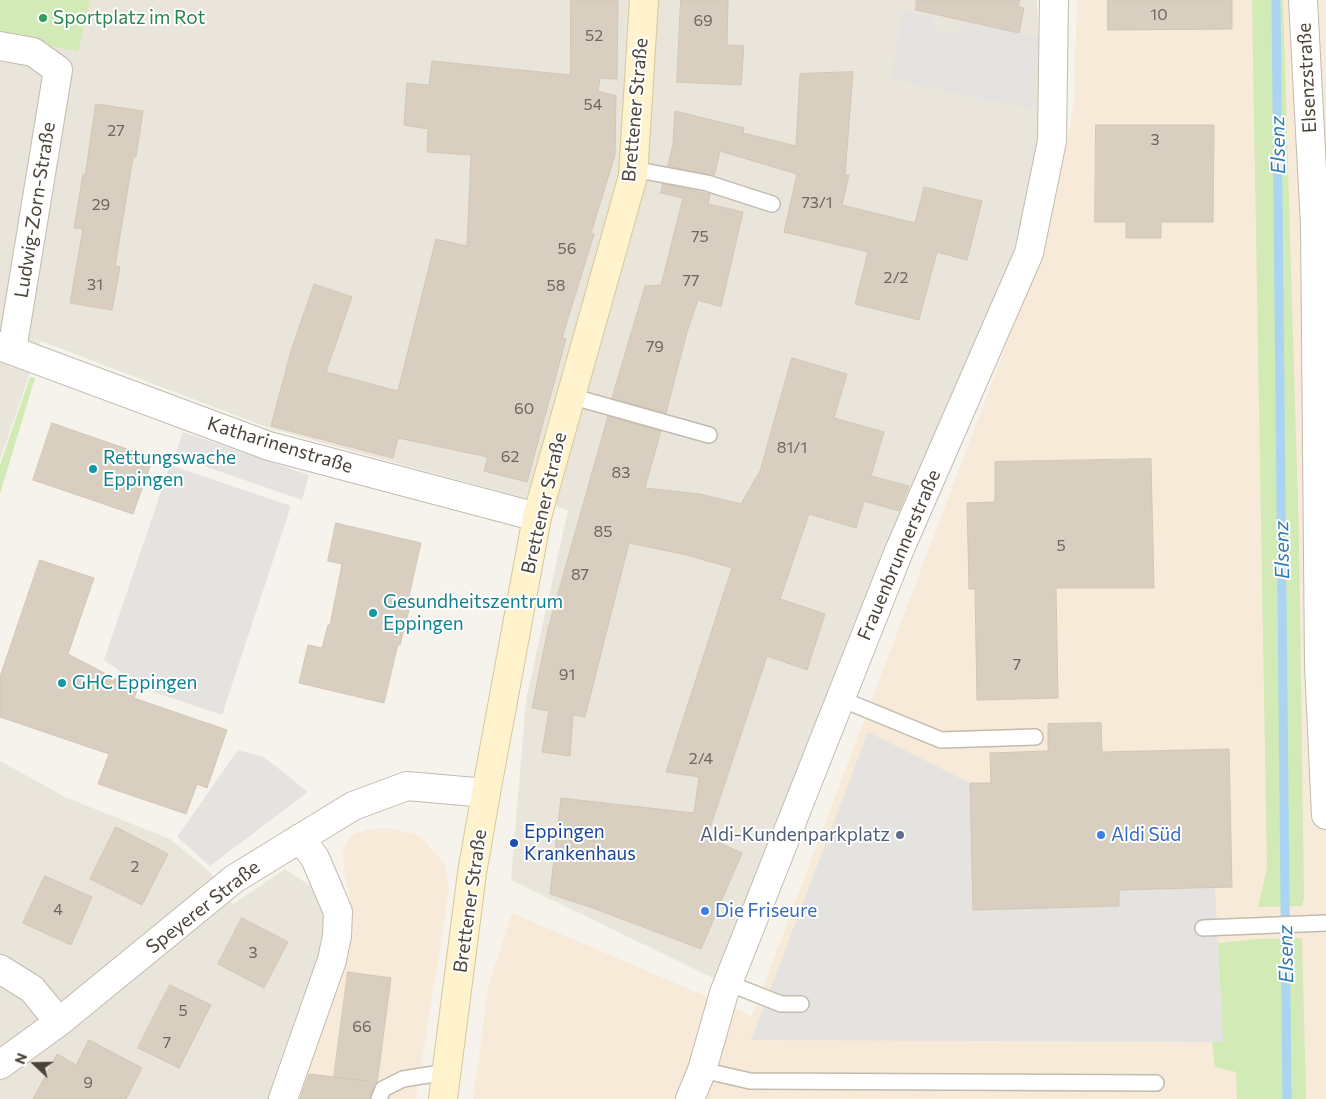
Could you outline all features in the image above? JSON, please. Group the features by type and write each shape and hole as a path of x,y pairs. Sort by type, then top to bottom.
{"street":[{"name":"Brettener Straße","path":"442,1099 472,873 536,517 633,176 644,0"},
{"name":"Frauenbrunnerstraße","path":"690,1099 702,1070 728,983 840,699 900,551 1029,253 1052,141 1054,0"},
{"name":"Elsenzstraße","path":"1303,0 1321,225 1322,665 1326,815"},
{"name":"Ludwig-Zorn-Straße","path":"0,46 33,52 58,70 6,348"},
{"name":"Katharinenstraße","path":"6,348 269,446 536,517"},
{"name":"Speyerer Straße","path":"0,1065 59,1022 234,879 353,806 407,786 486,793"},
{"path":"283,1099 332,960 337,936 338,912 315,858 300,838"},
{"path":"0,969 32,989 59,1022"}],"lane":[{"path":"633,169 708,182 772,204"},
{"path":"570,396 709,434"},
{"path":"840,699 941,740 1035,737"},
{"path":"1203,928 1326,923"},
{"path":"728,983 781,1004 801,1004"},
{"path":"702,1070 750,1081 1156,1083"},
{"path":"379,1099 383,1088 403,1079 447,1072"}],"shaded area":[{"path":"0,0 1037,0 1043,123 1010,268 717,980 511,880 526,700 568,510 269,428 41,341 0,460"},
{"path":"1077,0 1326,0 1326,1099 473,1099 489,984 512,913 752,1016 1049,232 1074,105"},
{"path":"902,11 933,17 932,29 959,34 962,22 1040,37 1033,109 891,79"},
{"path":"183,432 309,475 302,500 175,456"},
{"path":"170,465 291,506 222,715 145,689 104,660"},
{"name":"Aldi-Kundenparkplatz","path":"868,732 970,783 974,910 1119,906 1119,890 1215,888 1223,1042 751,1040"},
{"path":"238,750 264,757 308,792 210,866 177,837"},
{"path":"0,761 65,797 170,839 209,871 233,904 285,869 315,889 330,931 271,1099 0,1099"},
{"path":"391,828 420,836 444,863 449,889 416,1099 292,1099 340,959 353,913 344,871 343,849 351,836 367,829"}],"green space":[{"name":"Sportplatz im Rot","path":"0,0 90,0 78,51 0,36"},
{"path":"1252,0 1283,0 1299,539 1304,897 1302,906 1258,907 1267,868"},
{"path":"30,377 35,378 0,494 0,465"},
{"path":"1302,938 1306,1099 1237,1099 1236,1072 1215,1067 1212,1042 1223,1041 1218,943 1258,939"}],"building":[{"path":"571,0 618,0 617,79 600,78 598,91 616,96 615,155 591,233 594,234 562,338 566,339 527,482 484,471 488,457 398,438 393,458 271,426 291,351 314,284 352,297 326,372 398,391 436,239 467,246 471,155 427,152 428,129 404,125 407,83 429,85 432,61 570,75"},
{"path":"681,0 728,0 727,45 744,46 741,85 677,82"},
{"path":"917,0 1020,0 1018,7 1024,8 1019,33 916,10"},
{"path":"1108,0 1232,0 1232,29 1108,30"},
{"path":"853,72 845,175 849,175 842,205 915,223 924,187 982,201 967,260 937,252 919,320 855,304 868,252 784,232 797,174 720,151 714,176 668,166 673,144 675,111 744,128 743,133 796,146 800,74"},
{"path":"96,104 143,111 136,157 133,157 115,266 120,267 112,310 70,303 83,229 74,228 83,174 85,175"},
{"path":"1096,125 1214,125 1213,222 1161,222 1161,238 1126,238 1126,222 1095,222"},
{"path":"663,184 710,194 708,204 743,212 721,307 698,300 687,332 666,413 612,398 645,286 661,285 683,198 661,193"},
{"path":"792,358 847,374 834,418 884,432 871,476 909,486 899,511 864,501 856,528 809,514 780,599 825,614 807,670 767,656 707,837 742,853 701,949 593,908 550,894 561,798 694,813 699,777 666,772 732,568 687,555 629,543 585,717 573,715 570,756 542,752 549,711 532,708 548,629 608,416 661,431 645,488 700,494 741,504 760,471"},
{"name":"Rettungswache Eppingen","path":"52,423 153,458 133,514 33,480"},
{"path":"1151,459 1154,588 1056,588 1058,698 977,700 975,589 969,589 967,503 995,502 995,462"},
{"name":"Gesundheitszentrum Eppingen","path":"336,523 421,543 408,601 411,602 400,645 398,644 384,703 299,683 308,645 322,648 328,625 330,625 342,564 328,561"},
{"name":"GHC Eppingen","path":"40,560 94,578 68,654 137,690 134,698 227,730 207,788 197,784 186,814 98,784 109,754 0,717 0,677"},
{"name":"Aldi Süd","path":"1101,723 1102,752 1229,749 1232,887 1119,890 1119,906 973,910 970,783 991,783 990,753 1048,751 1048,724"},
{"path":"116,827 168,854 142,905 90,879"},
{"path":"45,876 92,897 71,945 23,923"},
{"path":"242,918 288,942 264,988 218,964"},
{"path":"348,972 391,978 377,1083 374,1086 370,1099 300,1099 309,1074 334,1077"},
{"path":"170,985 211,1005 179,1068 138,1048"},
{"path":"89,1040 142,1068 126,1099 33,1099 57,1054 76,1065"}],"waterway":[{"name":"Elsenz","path":"1276,0 1287,1099"}],"place":[{"name":"Sportplatz im Rot","path":"43,18"},
{"name":"Rettungswache Eppingen","path":"93,469"},
{"name":"Gesundheitszentrum Eppingen","path":"373,613"},
{"name":"GHC Eppingen","path":"62,683"},
{"name":"Aldi-Kundenparkplatz","path":"900,835"},
{"name":"Aldi Süd","path":"1101,835"},
{"name":"Eppingen Krankenhaus","path":"514,843"},
{"name":"Die Friseure","path":"705,911"}]}
